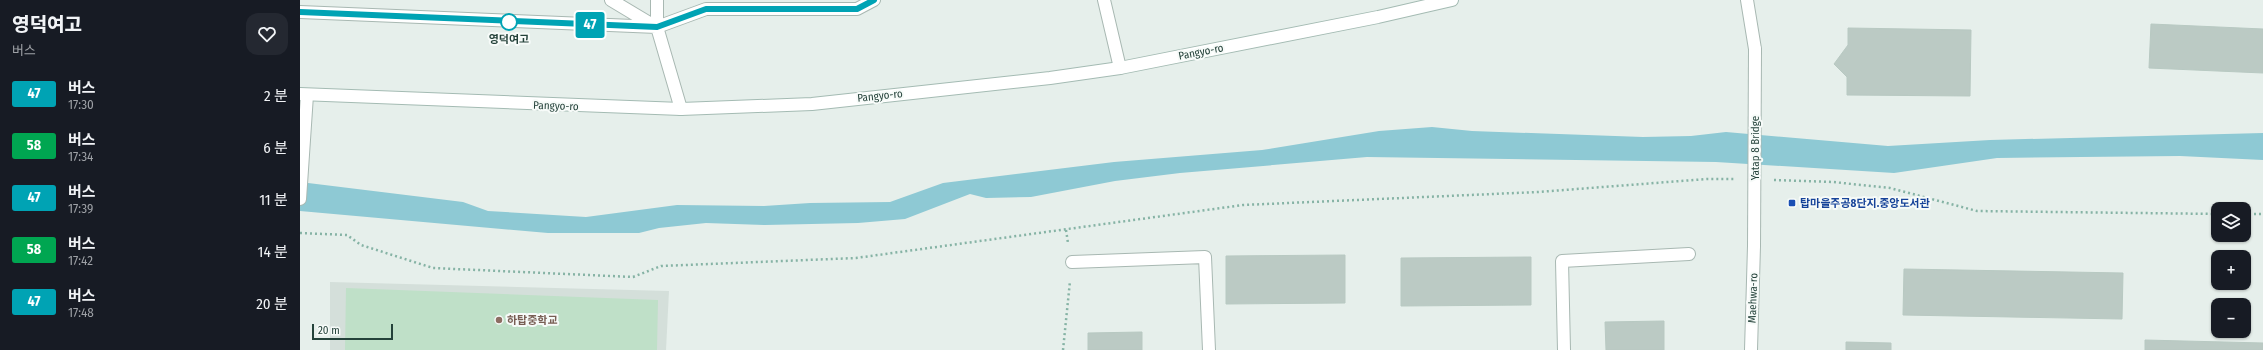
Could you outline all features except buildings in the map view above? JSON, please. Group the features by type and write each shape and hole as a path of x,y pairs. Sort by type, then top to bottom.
{"main road":[{"path":"611,0 657,27"},
{"path":"657,0 657,27 681,110"},
{"path":"300,12 657,27 706,9 857,9 874,0"},
{"path":"1104,0 1120,68"},
{"name":"Pangyo-ro","path":"304,94 681,110 812,104 1050,78 1120,68 1378,17 1452,0"},
{"name":"Yatap 8 Bridge","path":"1747,0 1755,49 1754,246"},
{"path":"300,199 304,144 304,94"},
{"name":"Maehwa-ro","path":"1751,350 1754,246"},
{"path":"1564,350 1562,261 1688,254"},
{"path":"1072,262 1205,257 1208,350"}],"path":[{"path":"300,233 347,236 361,245 433,268 633,277 661,266 856,258 1243,205 1538,192 1707,179"},
{"path":"1833,182 1890,188 1977,211 2211,214"},
{"path":"2251,214 2263,214"},
{"path":"1063,350 1072,262 1066,230"}],"shaded area":[{"name":"하탑중학교","path":"330,282 669,291 666,350 330,350"}],"green space":[{"name":"하탑중학교","path":"346,288 658,300 657,350 345,350"}],"water":[{"path":"1432,127 1472,131 1643,137 1691,136 1726,132 1888,146 1990,140 2263,133 2263,160 2180,156 1997,158 1894,173 1716,162 1367,157 1180,173 1115,181 1031,197 986,198 970,194 905,219 858,223 765,225 706,223 659,228 639,233 548,233 300,211 300,182 463,202 488,211 586,217 677,205 764,206 810,203 890,202 943,183 1114,162 1262,150 1379,131"}],"bus line":[{"name":"47","path":"300,12 657,27 706,9 857,9 874,0"}],"place":[{"name":"영덕여고","path":"509,22"},
{"name":"탑마을주공8단지.중앙도서관","path":"1792,203"},
{"name":"하탑중학교","path":"499,320"}]}
